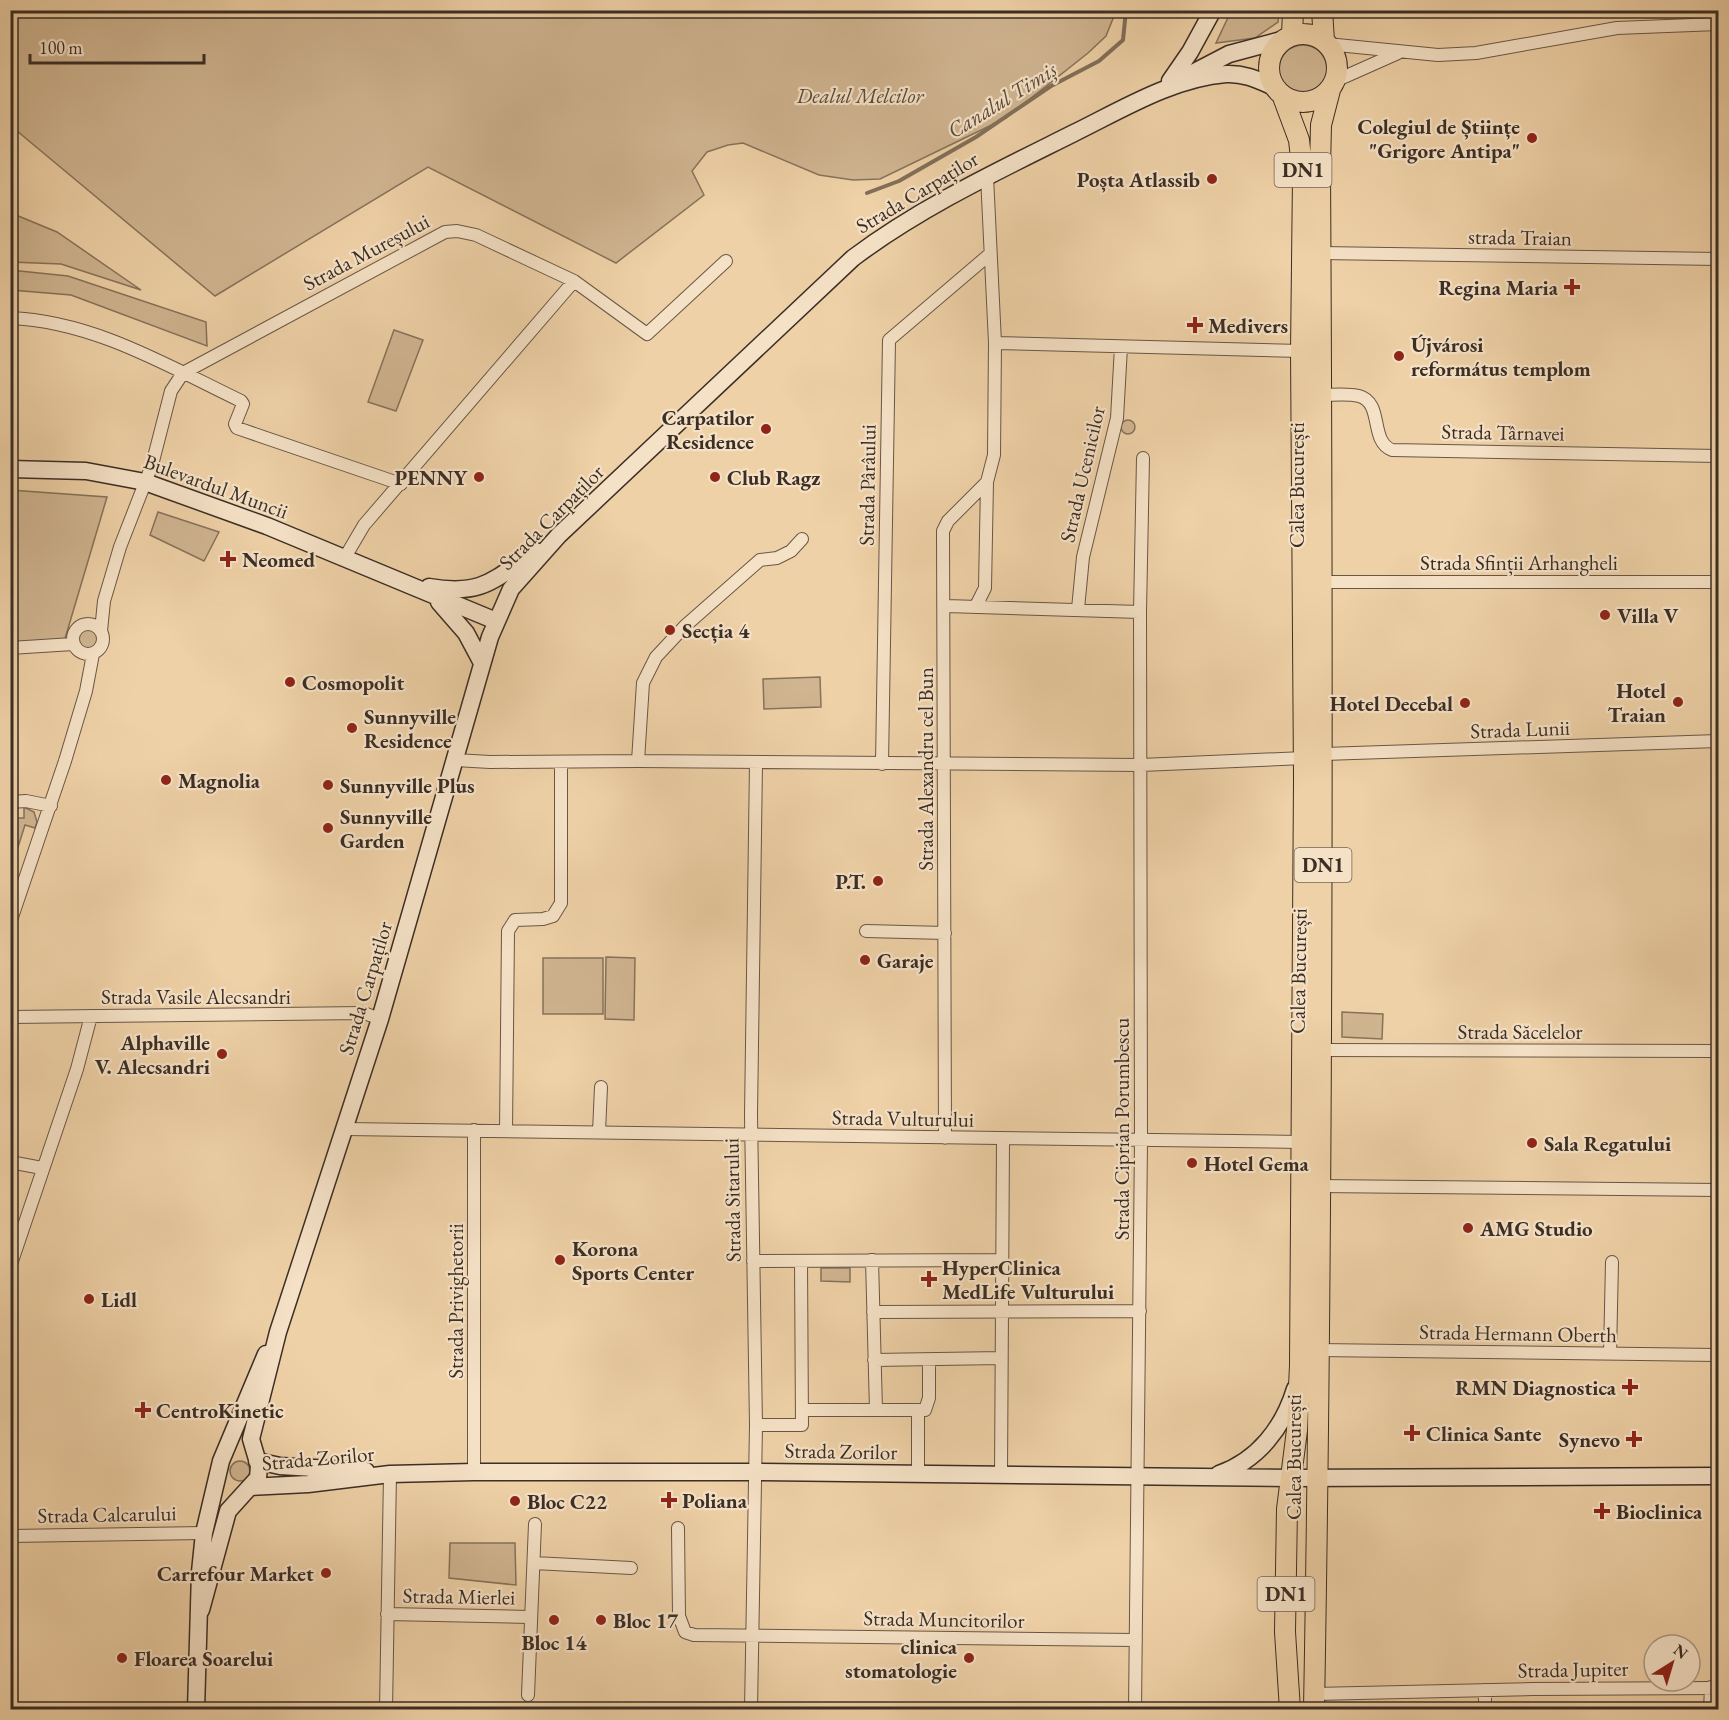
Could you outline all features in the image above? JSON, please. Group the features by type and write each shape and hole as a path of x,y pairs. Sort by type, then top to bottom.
{"main road":[{"path":"1163,90 1190,52 1213,10"},
{"path":"1293,10 1288,37 1305,34 1326,43"},
{"name":"DN1","path":"1322,10 1326,43 1336,62 1332,86"},
{"name":"Strada Carpaților","path":"201,1610 223,1523 234,1502 248,1489 260,1472 251,1439 278,1332 380,1019 482,663 496,621 512,589 559,535 853,258 921,211 1163,90 1213,60 1288,37"},
{"name":"DN1","path":"1278,92 1268,66 1271,55 1288,37"},
{"name":"Strada Carpaților","path":"1163,90 1192,81 1229,74 1245,76 1278,92"},
{"path":"1278,92 1303,103 1322,97 1332,86"},
{"name":"Calea București","path":"1314,1702 1324,754 1320,582 1321,125 1332,86"},
{"name":"Calea București","path":"1278,92 1299,140 1303,176 1301,351 1304,758 1300,1365 1297,1430 1287,1509 1285,1632 1290,1710"},
{"name":"Bulevardul Muncii","path":"10,469 78,470 145,483 219,508 496,621"},
{"name":"Bulevardul Muncii","path":"397,582 452,591 472,590 497,577 559,535"},
{"name":"Bulevardul Muncii","path":"434,597 466,633 482,663"},
{"name":"Strada Carpaților","path":"196,1710 201,1610 200,1572 204,1533 221,1461 253,1384 278,1332"},
{"path":"1210,1477 1242,1463 1271,1437 1287,1412 1300,1365"},
{"path":"225,1456 243,1450 256,1459"},
{"name":"Strada Zorilor","path":"256,1459 280,1466 342,1468 390,1474"},
{"name":"Strada Zorilor","path":"248,1489 341,1481 390,1474 474,1472 755,1472 1291,1478 1719,1476"},
{"path":"219,1474 232,1489 248,1489"}],"street":[{"path":"1326,43 1438,55 1476,53 1617,28 1719,24"},
{"path":"1332,86 1399,52"},
{"path":"976,606 986,588 987,482 994,455 995,343 987,176"},
{"name":"Strada Mureșului","path":"183,373 445,232 465,231 476,235 574,281 647,334 726,261"},
{"name":"strada Traian","path":"1320,253 1719,259"},
{"name":"Strada Pârâului","path":"882,764 888,340 990,254"},
{"path":"344,559 352,541 364,525 574,281"},
{"path":"10,318 86,333 141,353 241,401 243,404 236,424 237,428 400,484"},
{"path":"995,343 1301,351"},
{"name":"Strada Ucenicilor","path":"1078,609 1083,557 1117,418 1121,347"},
{"path":"10,923 51,806 86,691 93,654 101,647 104,601 131,513 145,483 171,392 183,373"},
{"name":"Strada Târnavei","path":"1321,395 1356,396 1365,399 1373,408 1382,443 1392,450 1719,456"},
{"path":"1141,765 1140,612 1143,458"},
{"name":"Strada Alexandru cel Bun","path":"945,1138 945,526 987,482"},
{"path":"638,761 643,683 656,657 685,626 760,560 777,558 791,551 802,539"},
{"name":"Strada Sfinții Arhangheli","path":"1320,582 1719,582"},
{"path":"93,654 78,652 73,644 73,634 104,601"},
{"path":"945,606 1140,612"},
{"path":"83,624 92,624 101,632"},
{"path":"10,648 73,644"},
{"name":"Strada Lunii","path":"1324,754 1719,741"},
{"path":"454,760 1141,765 1304,758"},
{"path":"506,1131 508,931 515,920 543,919 554,916 561,903 561,762"},
{"name":"Strada Sitarului","path":"751,1710 756,1425 751,1135 756,763"},
{"name":"Strada Ciprian Porumbescu","path":"1135,1710 1140,1311 1141,765"},
{"path":"10,802 26,801 51,806"},
{"path":"866,932 945,933"},
{"name":"Strada Vasile Alecsandri","path":"10,1017 364,1014 380,1019"},
{"path":"10,1268 77,1069 91,1016"},
{"name":"Strada Săcelelor","path":"1321,1050 1719,1051"},
{"path":"599,1132 601,1088"},
{"name":"Strada Vulturului","path":"345,1128 1141,1142 1300,1142"},
{"name":"Strada Privighetorii","path":"474,1130 474,1472"},
{"path":"1001,1475 1000,1260 1003,1139"},
{"path":"10,1162 42,1168"},
{"path":"1318,1186 1719,1190"},
{"path":"872,1260 876,1410"},
{"path":"753,1261 1000,1260"},
{"path":"756,1425 802,1425 801,1261"},
{"path":"1610,1354 1612,1262"},
{"path":"873,1312 1140,1311"},
{"name":"Strada Hermann Oberth","path":"1317,1350 1719,1355"},
{"path":"874,1360 1001,1358"},
{"path":"802,1410 918,1412 925,1410 928,1404 928,1360"},
{"path":"918,1412 918,1475"},
{"name":"Strada Mierlei","path":"386,1710 390,1474"},
{"name":"Strada Mierlei","path":"528,1695 535,1524"},
{"path":"678,1528 679,1616 685,1632 752,1636"},
{"name":"Strada Calcarului","path":"10,1536 204,1533"},
{"name":"Strada Mierlei","path":"534,1563 631,1568"},
{"name":"Strada Mierlei","path":"387,1614 530,1617"},
{"name":"Strada Muncitorilor","path":"752,1636 1136,1641"},
{"name":"Strada Jupiter","path":"1314,1702 1485,1690 1715,1688 1710,1710"},
{"path":"1485,1690 1485,1710"}],"green space":[{"name":"Dealul Melcilor","path":"10,11 1116,11 1106,36 1006,118 880,179 853,180 819,175 743,143 707,152 692,171 704,195 616,263 428,167 215,296 11,126"},
{"path":"1231,11 1279,11 1278,22 1255,38 1216,43"},
{"path":"1298,45 1308,45 1320,52 1327,64 1327,74 1320,86 1308,93 1298,93 1283,82 1279,74 1279,64 1290,49"},
{"path":"11,213 57,232 141,290 61,264 11,262"},
{"path":"10,270 68,276 206,322 207,346 71,295 11,290"},
{"path":"394,330 423,340 396,411 368,402"},
{"path":"1128,420 1133,422 1135,427 1133,432 1128,434 1123,432 1121,427 1123,422"},
{"path":"10,490 107,497 64,642 11,646"},
{"path":"158,512 219,532 204,561 150,535"},
{"path":"84,628 92,628 99,635 99,643 92,650 84,650 77,643 77,635"},
{"path":"820,677 821,707 764,709 763,679"},
{"path":"24,807 34,812 37,822 35,828 25,825 11,869 11,818 24,818"},
{"path":"606,957 635,958 634,1020 605,1019"},
{"path":"543,958 603,958 603,1014 543,1014"},
{"path":"1342,1012 1383,1014 1382,1039 1342,1037"},
{"path":"821,1268 850,1268 850,1282 821,1281"},
{"path":"240,1461 247,1464 250,1471 247,1478 240,1481 233,1478 230,1471 233,1464"},
{"path":"450,1543 515,1543 516,1585 449,1578"}],"waterway":[{"name":"Canalul Timiș","path":"867,193 899,181 976,137 1051,86 1099,61 1123,40 1126,10"}],"place":[{"name":"Colegiul de Științe \"Grigore Antipa\"","path":"1532,138"},
{"name":"Poșta Atlassib","path":"1212,179"},
{"name":"Regina Maria","path":"1572,287"},
{"name":"Medivers","path":"1195,325"},
{"name":"Újvárosi református templom","path":"1399,356"},
{"name":"Carpatilor Residence","path":"766,429"},
{"name":"PENNY","path":"479,477"},
{"name":"Club Ragz","path":"715,477"},
{"name":"Neomed","path":"228,559"},
{"name":"Villa V","path":"1605,615"},
{"name":"Secția 4","path":"670,630"},
{"name":"Cosmopolit","path":"290,682"},
{"name":"Hotel Traian","path":"1678,702"},
{"name":"Hotel Decebal","path":"1465,703"},
{"name":"Sunnyville Residence","path":"352,728"},
{"name":"Magnolia","path":"166,780"},
{"name":"Sunnyville Plus","path":"328,785"},
{"name":"Sunnyville Garden","path":"328,828"},
{"name":"P.T.","path":"878,881"},
{"name":"Garaje","path":"865,960"},
{"name":"Alphaville V. Alecsandri","path":"222,1054"},
{"name":"Sala Regatului","path":"1532,1143"},
{"name":"Hotel Gema","path":"1192,1163"},
{"name":"AMG Studio","path":"1468,1228"},
{"name":"Korona Sports Center","path":"560,1260"},
{"name":"HyperClinica MedLife Vulturului","path":"929,1279"},
{"name":"Lidl","path":"89,1299"},
{"name":"RMN Diagnostica","path":"1630,1387"},
{"name":"CentroKinetic","path":"143,1410"},
{"name":"Clinica Sante","path":"1412,1433"},
{"name":"Synevo","path":"1634,1439"},
{"name":"Poliana","path":"669,1500"},
{"name":"Bloc C22","path":"515,1501"},
{"name":"Bioclinica","path":"1602,1511"},
{"name":"Carrefour Market","path":"326,1573"},
{"name":"Bloc 14","path":"554,1620"},
{"name":"Bloc 17","path":"601,1620"},
{"name":"Floarea Soarelui","path":"122,1658"},
{"name":"clinica stomatologie","path":"969,1658"}]}
